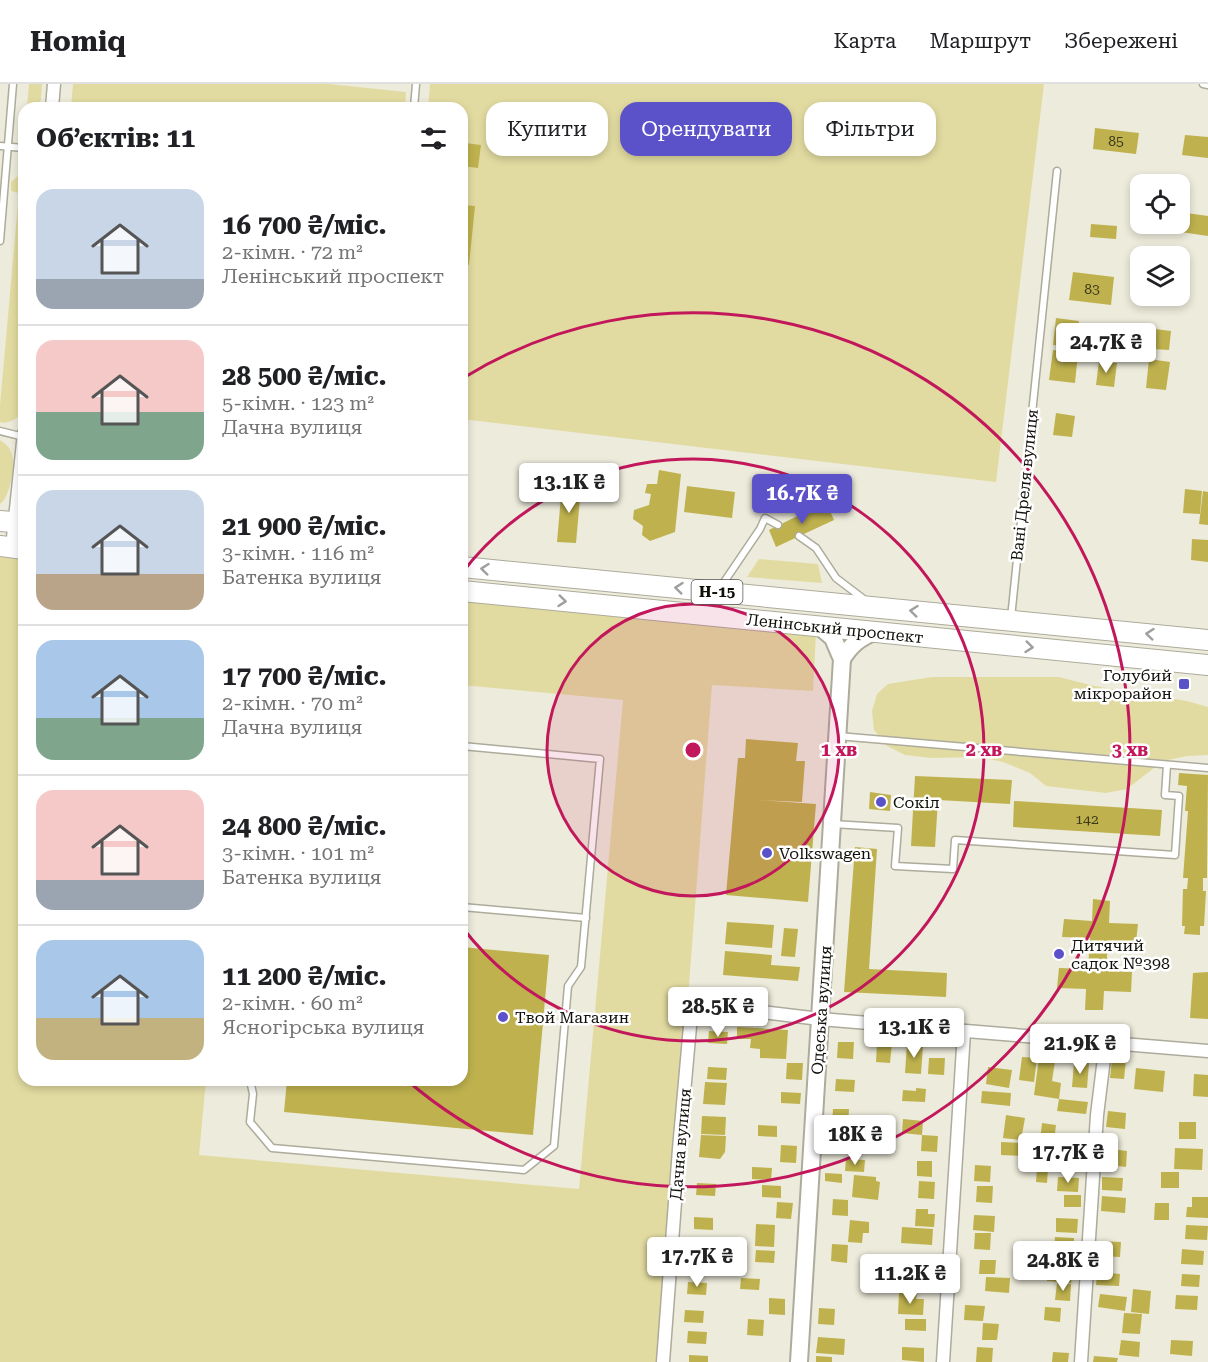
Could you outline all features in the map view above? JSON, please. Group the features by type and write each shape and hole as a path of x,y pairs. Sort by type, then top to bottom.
{"main road":[{"name":"Ленінський проспект","path":"468,568 1208,640"},
{"name":"Ленінський проспект","path":"468,592 1208,665"},
{"path":"971,642 973,617"}],"street":[{"path":"52,102 54,84"},
{"path":"12,547 18,482"},
{"path":"819,626 833,638 842,658 859,638 874,632"},
{"name":"Одеська вулиця","path":"799,1362 842,658"},
{"name":"Дачна вулиця","path":"663,1362 691,1015 697,1006 704,1005 820,1020"},
{"path":"820,1020 1208,1051"},
{"path":"943,1362 964,1032"},
{"path":"1081,1362 1097,1115 1106,1042"}],"lane":[{"path":"0,241 13,84"},
{"path":"414,102 416,84"},
{"path":"1203,84 1208,84"},
{"path":"0,147 18,148"},
{"name":"Вані Дреля вулиця","path":"1011,619 1057,171"},
{"path":"0,431 18,434"},
{"path":"717,592 765,518 778,525"},
{"path":"799,536 816,548 836,578 875,607"},
{"path":"838,735 1208,768"},
{"path":"251,1086 253,1094 250,1122 272,1148 524,1170 554,1146 568,986 581,967 600,759 468,747"},
{"path":"833,824 898,828 895,866 953,869 956,840 1175,855 1179,796 1165,795 1167,765"},
{"path":"468,908 586,918"}],"shaded area":[{"path":"29,84 42,84 40,102 28,102"},
{"path":"73,84 329,84 406,92 405,102 72,102"},
{"path":"430,84 1044,84 996,482 468,420 468,102 428,102"},
{"path":"18,176 18,193 11,191 11,182"},
{"path":"18,204 18,417 9,422 0,422"},
{"path":"0,440 10,450 13,467 7,495 0,504"},
{"path":"0,557 18,558 18,1086 205,1086 199,1155 579,1189 623,700 468,686 468,601 816,633 813,691 712,685 660,1362 0,1362"},
{"path":"759,559 818,564 822,583 747,577"},
{"path":"932,677 1059,677 1094,686 1187,701 1208,707 1208,755 1163,761 1127,789 1106,793 1046,786 1030,773 1003,762 981,757 931,758 905,755 887,746 874,730 872,711 877,694 888,684"}],"building":[{"path":"1095,128 1139,133 1136,154 1093,149"},
{"path":"1185,135 1208,137 1208,158 1182,155"},
{"path":"468,143 481,145 478,168 468,167"},
{"path":"468,205 475,206 468,265"},
{"path":"1190,214 1208,216 1208,236 1190,233"},
{"path":"1091,224 1117,226 1116,239 1090,237"},
{"path":"1073,272 1114,277 1111,305 1069,300"},
{"path":"1056,318 1079,321 1076,347 1053,345"},
{"path":"1135,328 1148,330 1146,349 1133,347"},
{"path":"1155,329 1171,331 1169,350 1152,349"},
{"path":"1053,350 1078,353 1075,383 1049,380"},
{"path":"1149,359 1170,362 1166,390 1146,388"},
{"path":"1099,361 1117,363 1114,387 1096,385"},
{"path":"1056,413 1075,416 1072,437 1053,435"},
{"path":"659,470 681,474 675,532 650,541 642,535 643,526 633,519 634,510 649,505 651,494 645,493 647,484 657,484"},
{"path":"802,479 811,498 783,512 774,493"},
{"path":"562,485 581,487 576,543 557,542"},
{"path":"687,486 735,492 732,518 684,512"},
{"path":"1185,489 1202,491 1200,514 1183,513"},
{"path":"1203,491 1208,492 1208,525 1199,524"},
{"path":"826,502 834,520 776,547 769,530"},
{"path":"1192,539 1208,540 1208,562 1191,560"},
{"path":"746,739 798,743 796,761 805,761 802,802 758,800 816,804 808,902 726,895 738,758 745,758"},
{"path":"1179,773 1208,775 1207,878 1203,878 1203,891 1206,891 1204,926 1200,926 1200,935 1184,934 1185,926 1182,926 1183,889 1187,889 1188,878 1183,878 1188,811 1185,811 1187,786 1178,785"},
{"path":"915,776 1012,780 1010,804 938,800 935,847 911,846"},
{"path":"870,792 891,795 890,811 869,809"},
{"path":"1014,801 1162,810 1160,836 1013,827"},
{"path":"855,847 877,849 869,969 947,973 946,997 844,992"},
{"path":"1093,899 1110,901 1109,923 1138,924 1136,942 1108,942 1106,971 1132,972 1131,992 1104,991 1103,1010 1085,1010 1086,989 1057,988 1059,968 1088,969 1090,938 1062,937 1064,919 1092,921"},
{"path":"727,922 774,925 772,948 725,944"},
{"path":"784,928 798,929 795,957 781,956"},
{"name":"Твой Магазин","path":"468,948 549,955 533,1135 284,1112 286,1086 468,1086"},
{"path":"725,951 772,955 771,965 800,967 798,981 723,975"},
{"path":"1208,972 1208,1019 1190,1018 1193,973"},
{"path":"737,1027 788,1030 786,1059 760,1058 760,1049 750,1048 751,1039 737,1039"},
{"path":"709,1031 728,1032 727,1044 708,1043"},
{"path":"838,1042 854,1042 853,1059 837,1058"},
{"path":"877,1042 892,1043 890,1063 876,1062"},
{"path":"907,1044 923,1045 921,1074 905,1073"},
{"path":"1022,1057 1037,1058 1034,1082 1019,1080"},
{"path":"929,1058 945,1058 944,1075 928,1074"},
{"path":"1039,1058 1055,1061 1052,1081 1061,1083 1059,1099 1034,1095"},
{"path":"1112,1059 1126,1060 1124,1079 1110,1078"},
{"path":"1074,1062 1089,1063 1087,1088 1072,1087"},
{"path":"787,1063 803,1063 802,1080 786,1079"},
{"path":"708,1067 727,1068 726,1080 707,1079"},
{"path":"988,1067 1012,1070 1009,1088 986,1084"},
{"path":"1136,1068 1165,1071 1163,1092 1134,1089"},
{"path":"1194,1074 1208,1075 1208,1097 1193,1096"},
{"path":"836,1079 855,1080 854,1092 835,1091"},
{"path":"705,1082 727,1083 725,1105 703,1104"},
{"path":"916,1088 926,1089 925,1102 902,1101 903,1090 916,1091"},
{"path":"982,1091 1011,1093 1010,1106 981,1103"},
{"path":"781,1092 801,1093 800,1104 781,1103"},
{"path":"1059,1099 1088,1102 1086,1114 1057,1111"},
{"path":"833,1109 849,1109 848,1126 832,1125"},
{"path":"1108,1111 1126,1113 1125,1129 1106,1127"},
{"path":"1006,1115 1025,1118 1021,1140 1003,1138"},
{"path":"702,1116 726,1117 725,1135 701,1134"},
{"path":"903,1119 923,1121 922,1135 902,1133"},
{"path":"1179,1122 1196,1122 1196,1139 1179,1139"},
{"path":"1042,1123 1056,1125 1055,1133 1062,1134 1061,1144 1040,1141"},
{"path":"758,1125 777,1126 777,1137 758,1136"},
{"path":"832,1129 848,1129 847,1146 831,1145"},
{"path":"701,1135 726,1136 725,1152 720,1159 699,1157"},
{"path":"922,1135 938,1136 937,1152 921,1151"},
{"path":"1001,1142 1025,1143 1024,1156 1001,1155"},
{"path":"781,1145 797,1146 796,1163 780,1162"},
{"path":"1103,1148 1127,1151 1126,1167 1102,1164"},
{"path":"1175,1148 1203,1149 1202,1170 1174,1169"},
{"path":"1036,1150 1053,1151 1051,1167 1034,1166"},
{"path":"846,1159 865,1160 864,1172 845,1171"},
{"path":"917,1161 932,1161 932,1177 917,1176"},
{"path":"975,1165 991,1166 990,1182 974,1181"},
{"path":"752,1167 772,1168 771,1180 752,1179"},
{"path":"1037,1168 1048,1169 1047,1183 1036,1182"},
{"path":"1161,1172 1179,1172 1179,1188 1161,1188"},
{"path":"825,1173 842,1174 842,1183 825,1181"},
{"path":"854,1175 876,1177 876,1181 880,1182 878,1200 852,1197"},
{"path":"1058,1177 1079,1178 1078,1192 1057,1191"},
{"path":"1102,1177 1123,1178 1122,1191 1102,1190"},
{"path":"919,1181 935,1182 934,1199 918,1198"},
{"path":"697,1183 716,1184 715,1196 696,1195"},
{"path":"762,1185 781,1186 781,1198 762,1197"},
{"path":"977,1186 993,1186 992,1203 976,1202"},
{"path":"1064,1195 1081,1195 1081,1207 1064,1207"},
{"path":"1102,1196 1126,1198 1125,1213 1101,1211"},
{"path":"1192,1197 1208,1197 1208,1218 1186,1217 1187,1207 1192,1207"},
{"path":"833,1199 848,1200 848,1216 832,1215"},
{"path":"777,1202 793,1203 791,1219 776,1218"},
{"path":"1155,1203 1169,1203 1169,1220 1154,1220"},
{"path":"916,1209 928,1209 928,1214 935,1214 934,1227 915,1226"},
{"path":"974,1215 995,1216 994,1232 973,1230"},
{"path":"694,1217 713,1218 713,1230 694,1229"},
{"path":"1056,1218 1078,1219 1077,1233 1056,1232"},
{"path":"850,1220 869,1222 869,1233 863,1233 862,1243 848,1242"},
{"path":"756,1224 775,1225 774,1247 755,1246"},
{"path":"1186,1225 1208,1226 1207,1240 1185,1239"},
{"path":"902,1227 933,1229 932,1245 901,1243"},
{"path":"975,1233 991,1233 990,1250 974,1249"},
{"path":"1055,1237 1074,1238 1074,1252 1054,1251"},
{"path":"1098,1241 1121,1242 1120,1257 1098,1256"},
{"path":"832,1244 848,1245 847,1263 831,1261"},
{"path":"692,1246 711,1248 710,1259 691,1258"},
{"path":"1182,1249 1204,1251 1203,1265 1181,1264"},
{"path":"756,1250 775,1251 774,1263 755,1262"},
{"path":"910,1255 930,1255 930,1270 910,1269"},
{"path":"980,1260 996,1260 995,1274 979,1274"},
{"path":"1048,1265 1073,1267 1071,1283 1047,1281"},
{"path":"907,1272 929,1273 929,1286 906,1285"},
{"path":"1097,1272 1120,1274 1119,1286 1096,1285"},
{"path":"1182,1274 1200,1275 1199,1287 1181,1286"},
{"path":"986,1277 1010,1278 1009,1293 985,1291"},
{"path":"741,1278 760,1279 759,1290 740,1289"},
{"path":"688,1282 707,1283 706,1295 687,1294"},
{"path":"1057,1283 1071,1284 1070,1301 1055,1300"},
{"path":"1133,1289 1151,1291 1149,1314 1131,1312"},
{"path":"899,1293 917,1294 916,1299 924,1299 923,1315 898,1314"},
{"path":"1100,1294 1127,1297 1125,1311 1098,1307"},
{"path":"1176,1295 1198,1296 1197,1310 1175,1309"},
{"path":"769,1298 785,1299 785,1315 769,1314"},
{"path":"965,1305 985,1306 983,1321 964,1320"},
{"path":"1045,1307 1061,1308 1060,1322 1044,1320"},
{"path":"819,1308 835,1309 834,1325 818,1324"},
{"path":"685,1310 704,1311 703,1323 684,1322"},
{"path":"1124,1313 1142,1314 1140,1334 1122,1333"},
{"path":"748,1319 764,1320 763,1336 747,1335"},
{"path":"905,1319 926,1319 926,1331 905,1330"},
{"path":"983,1323 999,1324 997,1340 982,1340"},
{"path":"688,1331 707,1332 706,1344 687,1343"},
{"path":"818,1337 845,1339 844,1355 816,1353"},
{"path":"1121,1340 1140,1342 1139,1357 1119,1355"},
{"path":"1171,1340 1193,1341 1192,1356 1170,1354"},
{"path":"902,1347 924,1348 924,1362 902,1360"},
{"path":"977,1347 993,1348 992,1362 976,1362"},
{"path":"1053,1352 1069,1353 1068,1362 1052,1362"},
{"path":"689,1355 708,1356 708,1362 689,1362"},
{"path":"816,1356 832,1357 832,1362 816,1362"},
{"path":"1094,1356 1118,1358 1117,1362 1093,1362"}],"place":[{"name":"Голубий мікрорайон","path":"1184,684"},
{"name":"Сокіл","path":"881,802"},
{"name":"Volkswagen","path":"767,853"},
{"name":"Дитячий садок №398","path":"1059,954"},
{"name":"Твой Магазин","path":"503,1017"}]}
